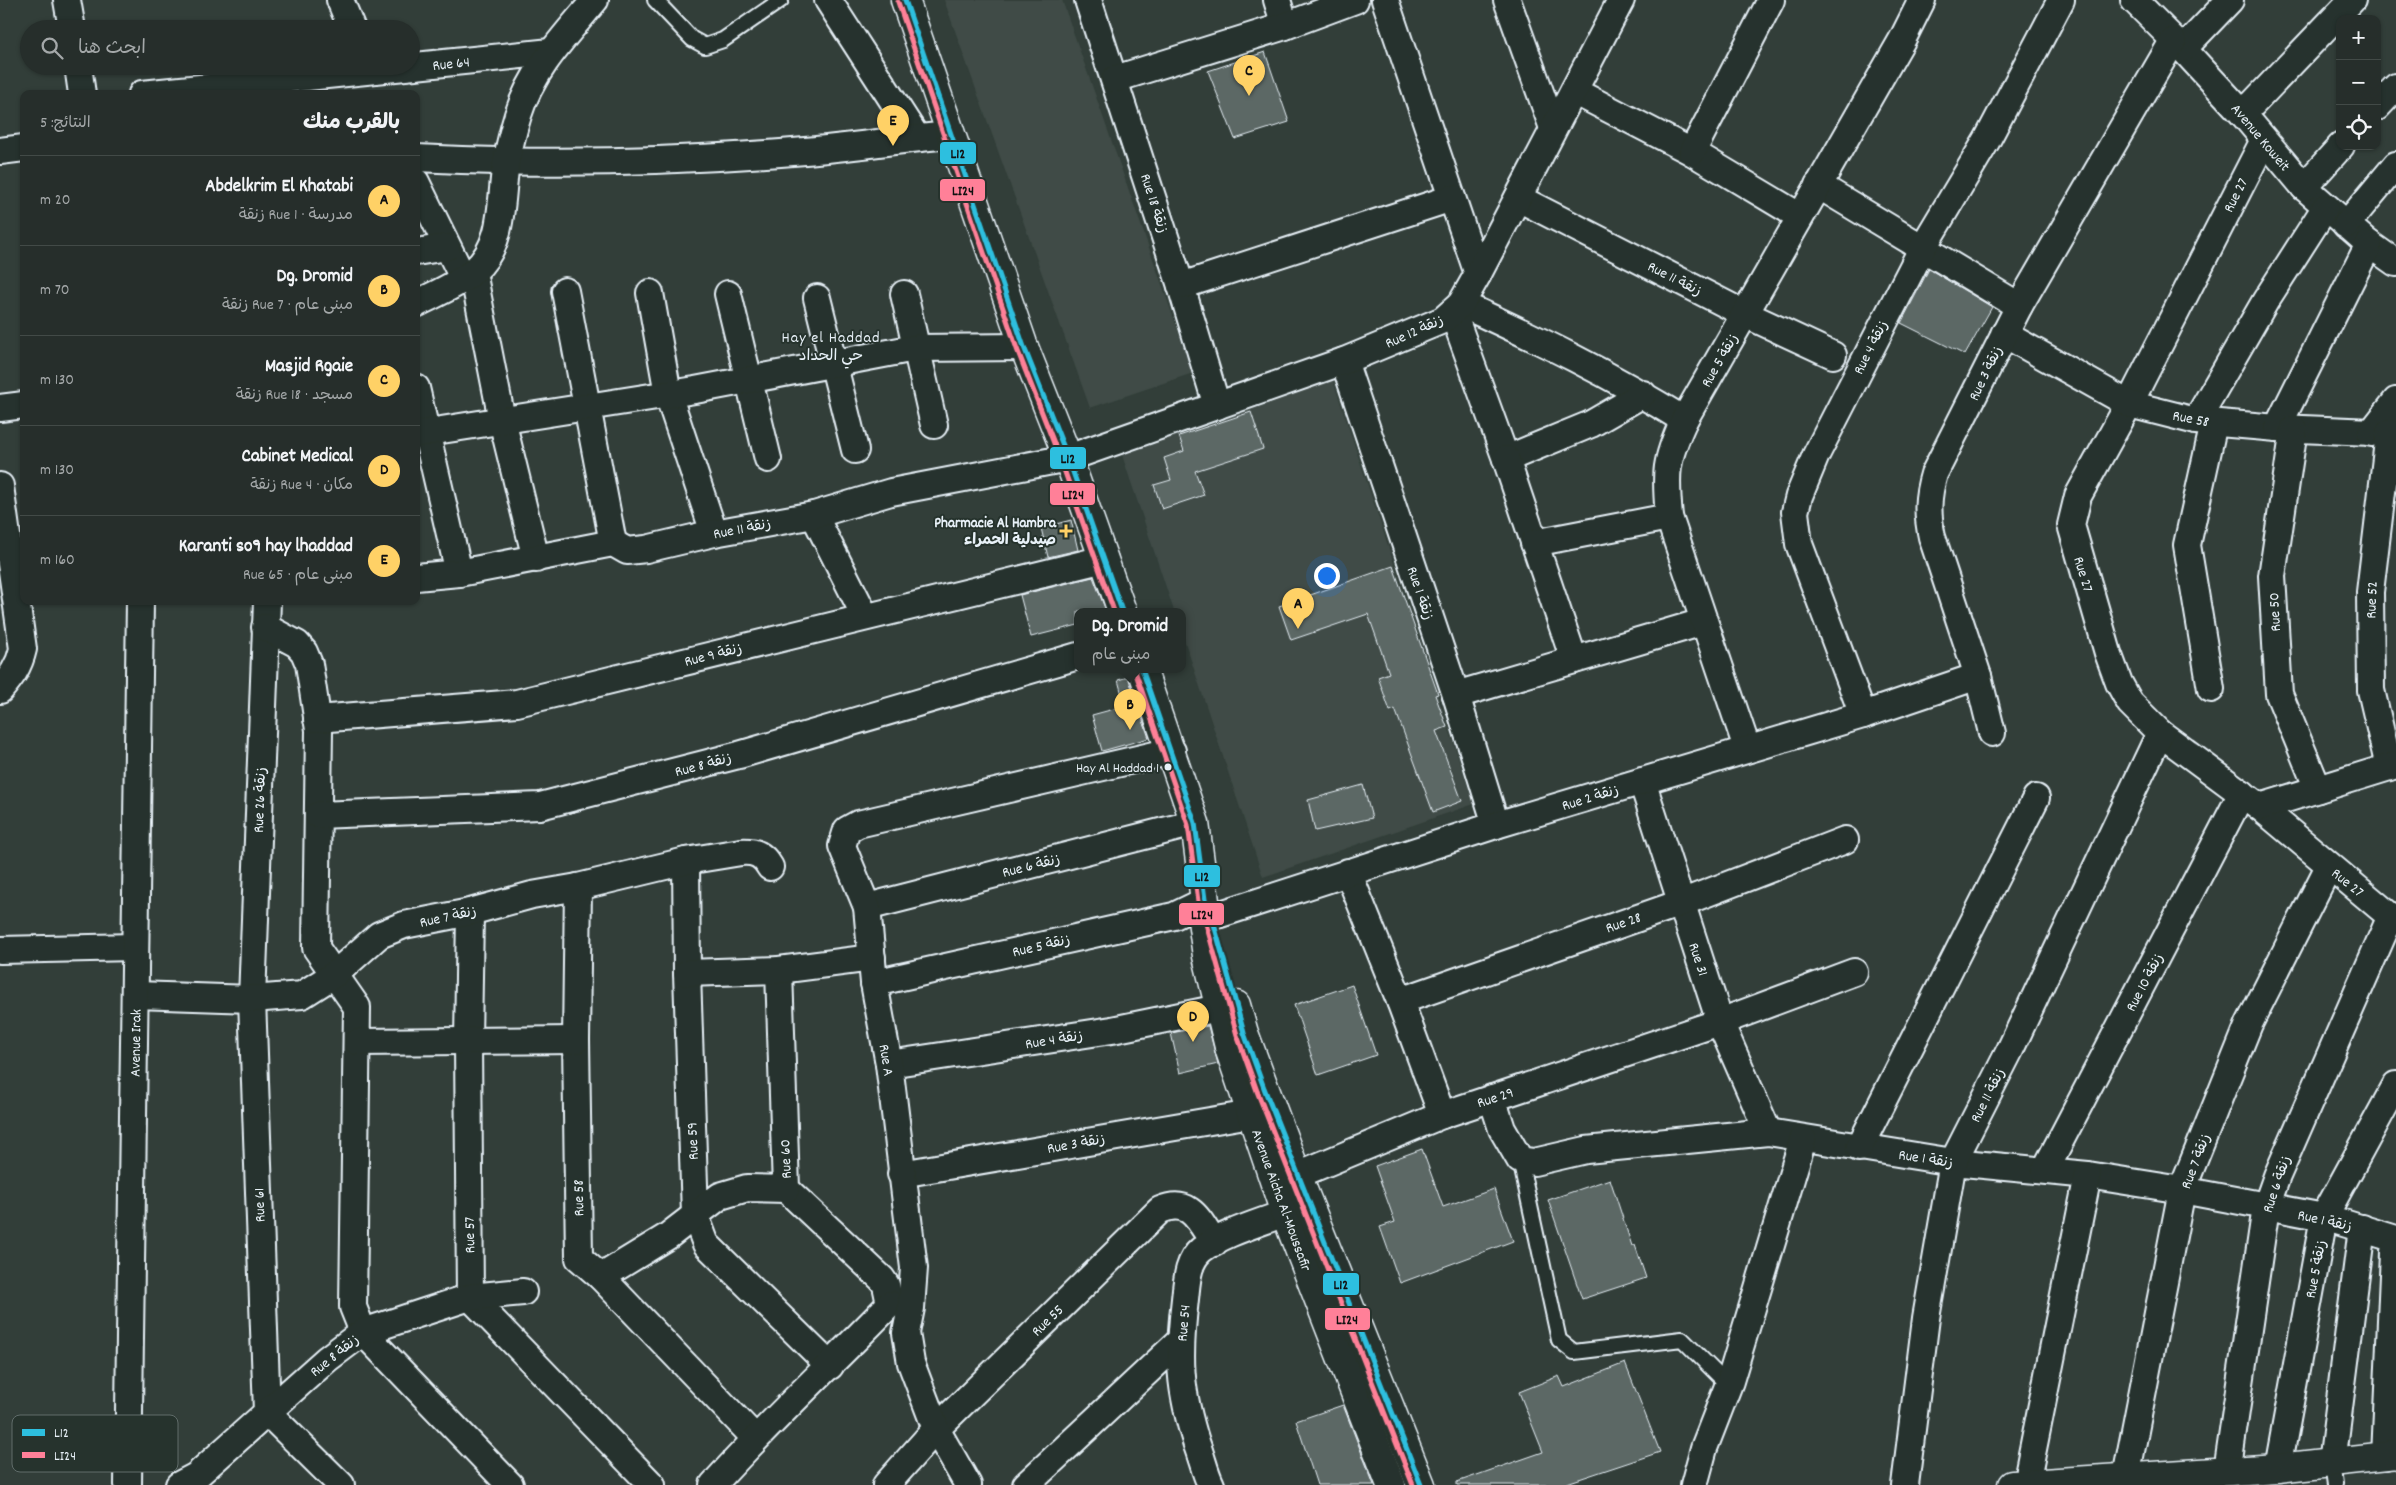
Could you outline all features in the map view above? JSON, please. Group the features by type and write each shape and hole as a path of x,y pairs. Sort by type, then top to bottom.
{"street":[{"path":"67,0 70,20"},
{"path":"340,0 348,20"},
{"path":"420,302 468,275 488,255 498,230 506,163 518,115 533,77 595,0"},
{"path":"828,0 917,138"},
{"path":"904,0 1024,347 1068,458 1121,608"},
{"name":"Rue 18 زنقة","path":"1088,0 1115,79 1218,406"},
{"path":"1277,0 1285,26"},
{"path":"1115,79 1285,26 1355,0"},
{"path":"1385,0 1478,274"},
{"path":"1507,0 1553,128"},
{"path":"1574,660 1457,308 1478,274 1620,0"},
{"path":"1692,152 1771,0"},
{"name":"Rue 5 زنقة","path":"1747,748 1669,517 1665,478 1668,458 1684,420 1799,216 1902,40 1922,0"},
{"name":"Rue 4 زنقة","path":"1863,715 1799,544 1795,512 1816,455 1923,247 1987,140 2061,0"},
{"name":"Avenue Koweit","path":"2134,0 2242,114 2304,187 2346,226 2396,263"},
{"name":"Rue 3 زنقة","path":"1992,733 1978,676 1932,538 1928,498 1934,474 2019,306 2178,45 2230,0"},
{"path":"2242,114 2352,0"},
{"name":"Rue 64","path":"420,70 552,52"},
{"path":"79,75 81,90"},
{"name":"Rue 64","path":"196,90 386,75"},
{"path":"2379,105 2396,87"},
{"path":"1574,91 1692,152 1799,216"},
{"path":"420,158 506,163 644,162 807,151 951,135"},
{"name":"Rue 27","path":"2264,140 2129,404 2078,496 2071,525 2119,683 2130,703 2160,733 2251,800 2393,919"},
{"path":"0,151 20,148"},
{"path":"2304,187 2337,150"},
{"path":"2346,226 2396,165"},
{"path":"1818,184 2019,306"},
{"path":"420,190 447,247 468,275 536,559"},
{"path":"1181,286 1452,198"},
{"name":"Rue 11 زنقة","path":"1518,198 1745,314 1833,355"},
{"path":"2211,689 2187,545 2205,422 2266,300 2325,208"},
{"name":"Rue 50","path":"2318,789 2279,694 2272,576 2286,428 2369,244"},
{"path":"420,251 447,247"},
{"path":"565,291 613,543"},
{"path":"650,293 668,394 714,533"},
{"path":"728,294 768,459"},
{"path":"904,294 934,425"},
{"path":"817,298 855,450"},
{"path":"1457,308 1552,346 1643,394 1684,420"},
{"name":"Rue 12 زنقة","path":"1068,458 1344,361 1444,320 1457,308"},
{"name":"Rue 58","path":"2004,334 2129,404 2205,422 2385,433"},
{"path":"459,573 421,433 668,394 915,348 1024,347"},
{"name":"Rue 1 زنقة","path":"1344,361 1456,695 1496,825"},
{"path":"1506,459 1591,424 1643,394"},
{"path":"2385,433 2396,402"},
{"path":"0,408 20,406"},
{"name":"Rue 52","path":"2385,433 2370,592 2371,690 2392,766"},
{"name":"Rue 11 زنقة","path":"420,577 459,573 613,543 627,551 646,549 714,533 814,515 891,492 1068,458"},
{"path":"0,486 23,649 20,662 14,674 0,690"},
{"path":"814,515 865,616"},
{"path":"1534,543 1669,517"},
{"name":"Rue 9 زنقة","path":"317,719 517,703 865,616 1104,559"},
{"name":"Avenue Irak","path":"129,1415 140,605"},
{"name":"Rue 26 زنقة","path":"252,999 267,605"},
{"path":"1456,695 1703,622"},
{"path":"265,628 297,644 304,652 309,664 317,719 316,948 357,1007 353,1307 363,1332 510,1485"},
{"name":"Rue 8 زنقة","path":"318,815 540,806 738,755 1074,657"},
{"name":"Avenue Aicha Al-Moussafir","path":"1143,673 1172,751 1194,823 1219,1008 1230,1051 1251,1114 1286,1180 1421,1485"},
{"name":"Rue 2 زنقة","path":"1206,911 1348,872 1747,748 1863,715 1978,676"},
{"name":"Rue 11 زنقة","path":"1905,1485 1926,1318 1953,1162 2010,1050 2160,733"},
{"name":"Rue A","path":"968,1485 936,1429 911,1363 900,1306 914,1268 889,1064 873,970 866,907 842,846 847,830 858,824 1172,751"},
{"path":"2251,800 2318,789 2392,766"},
{"name":"Rue 31","path":"1642,781 1720,1022 1768,1132"},
{"path":"1859,1148 2036,798"},
{"name":"Rue 10 زنقة","path":"2045,1170 2251,800"},
{"name":"Rue 6 زنقة","path":"866,907 1194,823"},
{"name":"Rue 28","path":"1400,1001 1681,903 1845,840"},
{"name":"Rue 7 زنقة","path":"136,996 252,999 302,996 335,974 379,935 404,925 470,912 532,895 578,887 686,861 750,851 764,857 770,866"},
{"name":"Rue 59","path":"686,861 687,974 695,1215 706,1244 830,1366"},
{"name":"Rue 7 زنقة","path":"2126,1477 2182,1190 2249,1024 2329,866"},
{"path":"1348,872 1400,1001 1442,1115"},
{"name":"Rue 58","path":"578,887 576,1040 579,1258 601,1277 755,1438"},
{"name":"Rue 5 زنقة","path":"687,974 780,970 873,970 1206,911"},
{"name":"Avenue Aicha Al-Moussafir","path":"1206,911 1244,1033 1286,1180 1285,1213 1391,1485"},
{"name":"Rue 57","path":"470,912 468,1042 470,1297"},
{"name":"Rue 6 زنقة","path":"2228,1472 2266,1207 2277,1176 2393,919"},
{"path":"0,950 135,947"},
{"name":"Rue 60","path":"780,970 786,1189 882,1279 900,1306"},
{"name":"Rue 29","path":"1286,1180 1442,1115 1720,1022 1854,972"},
{"name":"Rue 61","path":"252,999 267,1412"},
{"name":"Rue 4 زنقة","path":"889,1064 1112,1030 1219,1008"},
{"path":"358,1042 576,1040"},
{"name":"Rue 5 زنقة","path":"2278,1468 2324,1217 2396,1085"},
{"path":"1492,1098 1506,1137 1520,1160"},
{"name":"Rue 3 زنقة","path":"901,1174 1251,1114"},
{"name":"Rue 1 زنقة","path":"1520,1160 1534,1162 1586,1150 1768,1132 1953,1162 2008,1169 2045,1170 2088,1175 2182,1190 2324,1217 2362,1228 2395,1242"},
{"path":"1694,1485 1704,1448 1730,1381 1803,1139"},
{"path":"2088,1175 2019,1484 2278,1468 2334,1474 2390,1456 2395,1242"},
{"path":"601,1277 668,1236 720,1196 747,1188 786,1189"},
{"name":"Rue 55","path":"886,1485 936,1429 1160,1210 1176,1205 1189,1209 1214,1243"},
{"name":"Rue 54","path":"1209,1485 1186,1409 1180,1377 1180,1341 1188,1272 1193,1260 1201,1250 1285,1213"},
{"path":"2334,1474 2362,1228"},
{"name":"Rue 8 زنقة","path":"193,1482 267,1412 327,1359 363,1332 470,1297 523,1292"},
{"path":"470,1297 652,1485"},
{"path":"713,1485 755,1438 830,1366 900,1306"},
{"path":"1026,1485 1180,1341"},
{"path":"267,1412 341,1485"},
{"name":"Avenue Irak","path":"128,1472 128,1485"}],"lane":[{"path":"655,0 692,39 705,46 723,40 781,0"},
{"path":"1520,1160 1559,1340 1574,1352 1682,1339 1724,1380 1730,1381"}],"shaded area":[{"path":"944,0 1062,0 1193,373 1090,408"},
{"path":"1332,377 1474,804 1263,877 1186,645 1186,608 1173,608 1122,455"}],"building":[{"path":"1265,52 1289,122 1235,139 1208,71"},
{"path":"1929,269 1992,307 1965,355 1901,323"},
{"path":"1251,412 1263,449 1195,471 1204,495 1162,509 1154,485 1171,480 1164,458 1184,451 1179,436"},
{"path":"1071,520 1078,550 1048,557 1041,528"},
{"path":"1393,566 1438,694 1435,695 1447,727 1436,731 1462,801 1433,812 1395,709 1390,711 1378,677 1389,673 1368,614 1291,640 1279,606"},
{"path":"1093,577 1105,608 1074,608 1074,626 1031,637 1020,595"},
{"path":"1128,677 1149,738 1102,751 1092,715 1125,706 1118,680"},
{"path":"1363,785 1372,818 1315,831 1308,800"},
{"path":"1352,985 1376,1055 1318,1075 1294,1005"},
{"path":"1208,1026 1218,1064 1180,1073 1171,1033"},
{"path":"1422,1149 1443,1207 1494,1189 1513,1241 1400,1283 1380,1227 1395,1222 1375,1166"},
{"path":"1610,1179 1632,1246 1635,1245 1646,1278 1582,1299 1548,1200"},
{"path":"1625,1363 1660,1452 1561,1485 1457,1485 1457,1482 1543,1452 1519,1392 1559,1376 1564,1387"},
{"path":"1343,1405 1374,1485 1317,1485 1296,1421"}],"transit line":[{"name":"L12","path":"905,0 1024,347 1068,458 1121,608"},
{"name":"LI24","path":"898,2 1017,349 1061,461 1113,608"},
{"name":"LI24","path":"1136,673 1188,825 1199,909 1205,920 1237,1035 1257,1091 1413,1485"},
{"name":"L12","path":"1143,673 1195,823 1206,907 1212,917 1244,1033 1421,1485"}],"place":[{"name":"Masjid Rgaie","path":"1249,96"},
{"name":"Karanti so9 hay lhaddad","path":"893,146"},
{"name":"Pharmacie Al Hambra صيدلية الحمراء","path":"1066,531"},
{"name":"Abdelkrim El Khatabi","path":"1298,629"},
{"name":"Dg. Dromid","path":"1130,730"},
{"name":"Hay Al Haddad 1","path":"1168,767"},
{"name":"Cabinet Medical","path":"1193,1042"}],"district":[{"name":"Hay el Haddad حي الحداد","path":"831,345"}]}
